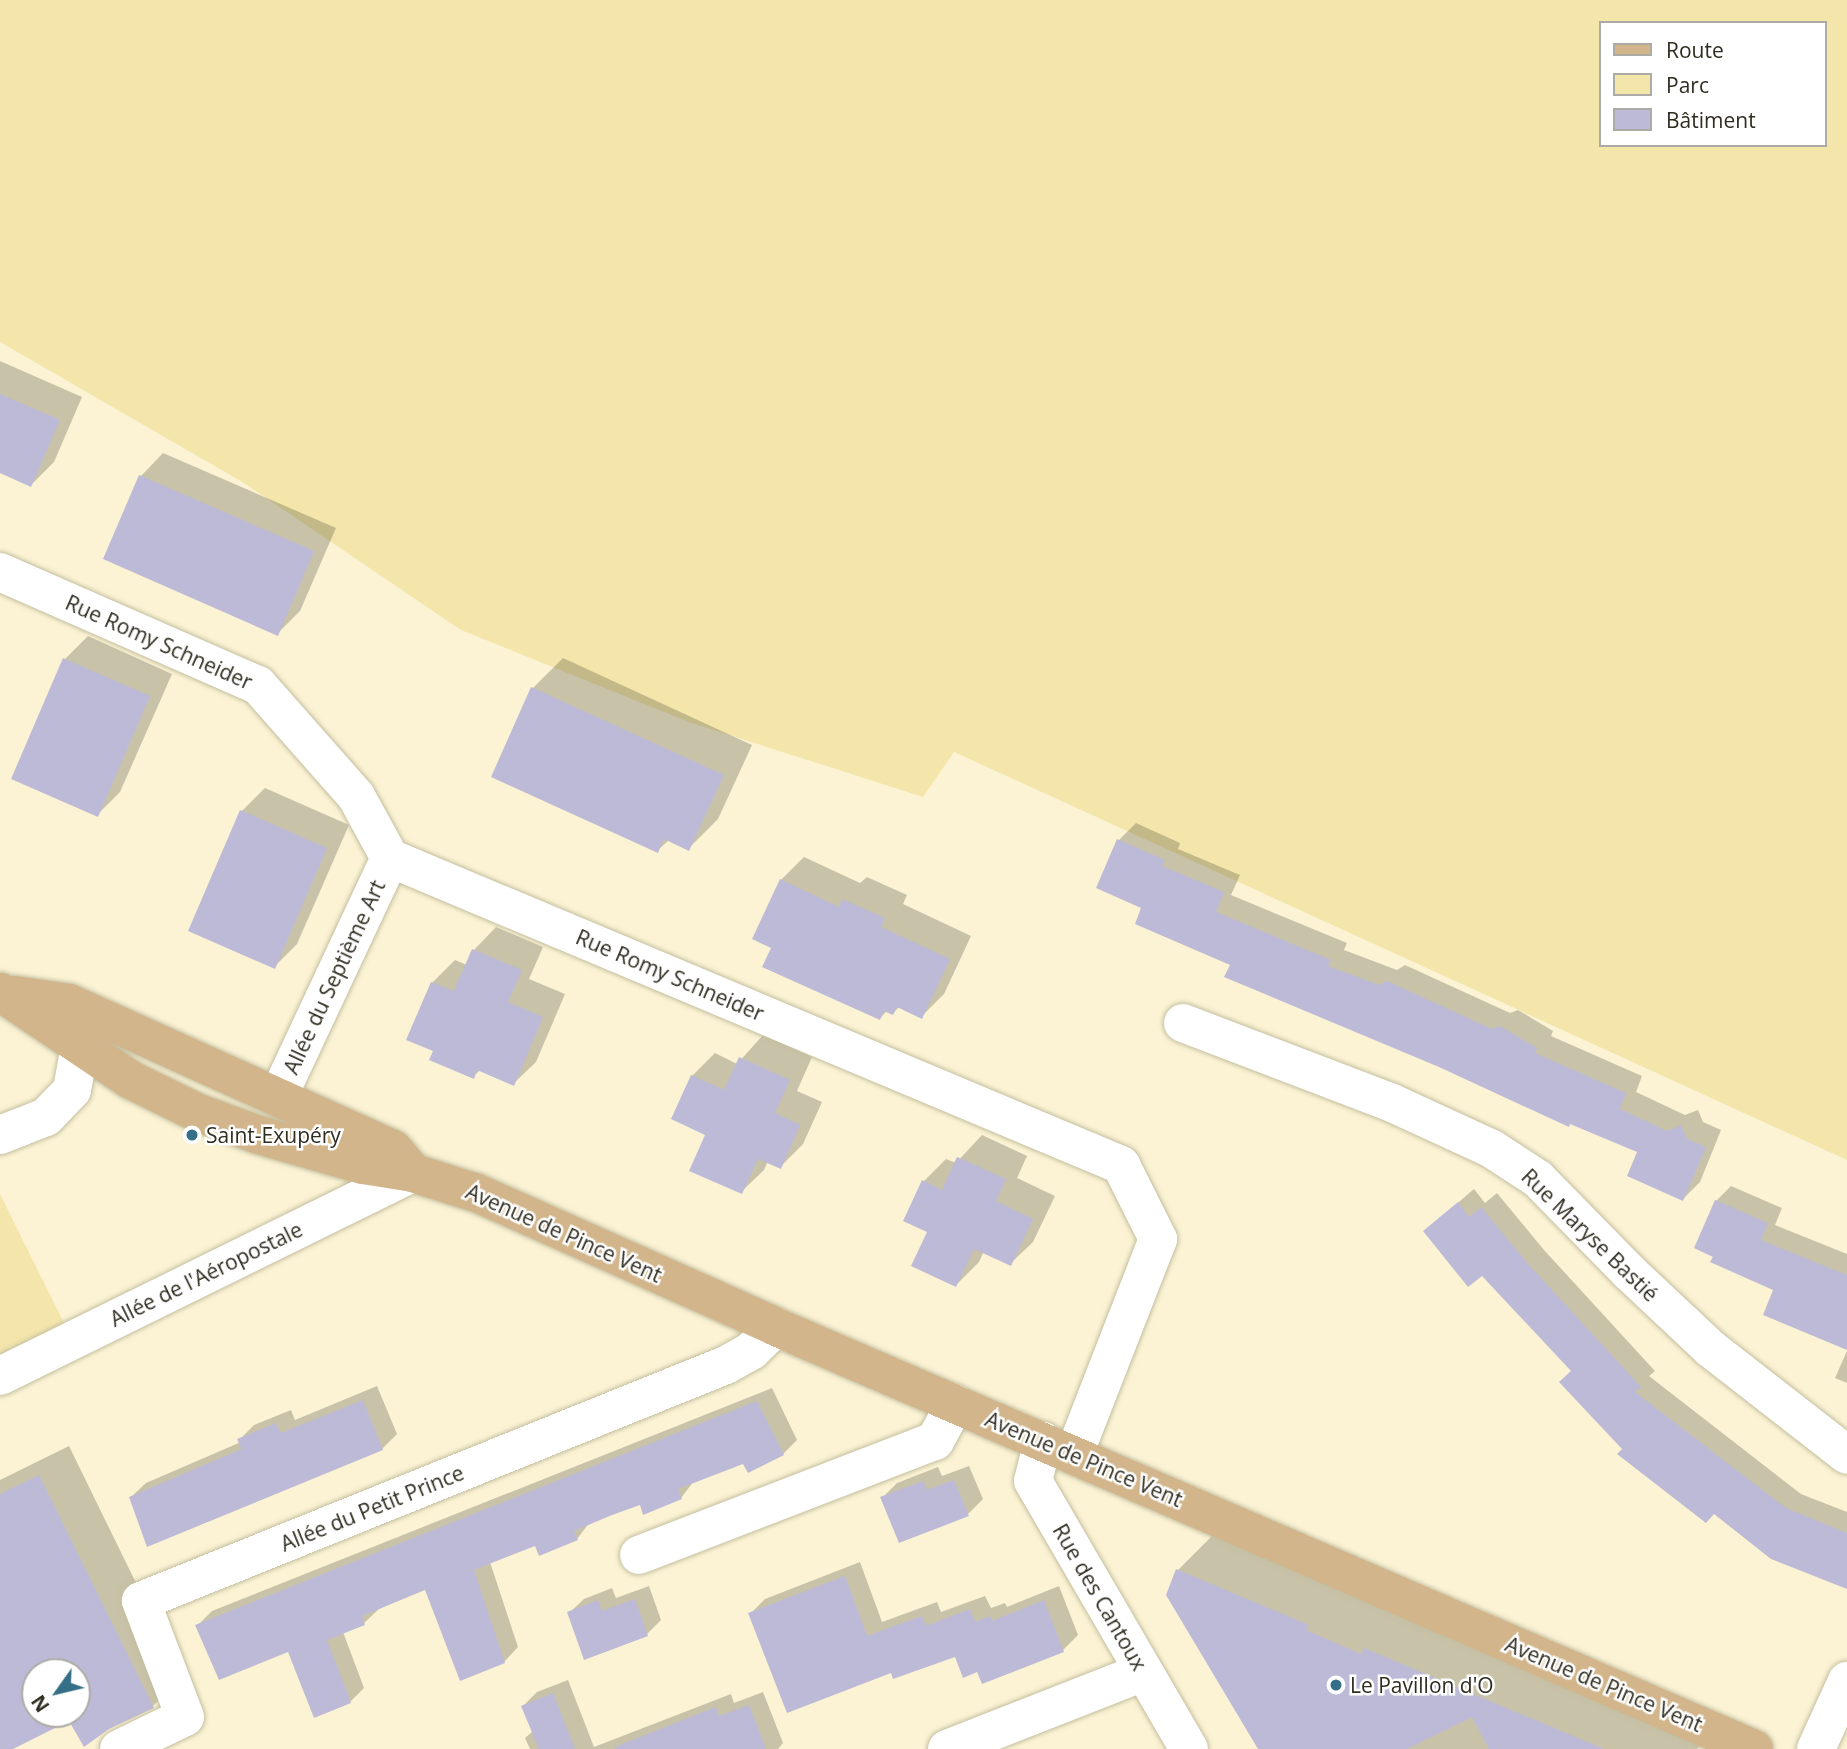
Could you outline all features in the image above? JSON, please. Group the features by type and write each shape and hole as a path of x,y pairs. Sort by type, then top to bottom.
{"main road":[{"name":"Avenue de Pince Vent","path":"2,997 69,1003 393,1149 413,1172"},
{"name":"Avenue de Pince Vent","path":"2,997 131,1080 196,1112 259,1135 363,1165 413,1172 477,1193 955,1404 1754,1749"}],"street":[{"name":"Rue Romy Schneider","path":"0,572 258,685 356,796 390,858 1121,1165 1158,1239 1059,1448"},
{"name":"Allée du Septième Art","path":"278,1097 390,858"},
{"name":"Rue Maryse Bastié","path":"1183,1023 1390,1102 1492,1149 1538,1179 1629,1272 1712,1349 1847,1455"},
{"path":"0,1135 46,1117 72,1090 80,1046"},
{"name":"Allée de l'Aéropostale","path":"0,1376 413,1172"},
{"name":"Allée du Petit Prince","path":"119,1749 185,1717 141,1601 726,1365 751,1351 776,1326"},
{"path":"639,1555 935,1441 955,1404"},
{"name":"Rue des Cantoux","path":"1059,1448 1033,1481 1189,1749"},
{"path":"947,1749 1143,1672"},
{"path":"1816,1749 1847,1681"}],"green space":[{"path":"0,0 1847,0 1847,1160 954,752 923,797 689,722 461,630 244,483 0,342"},
{"path":"0,1194 65,1325 0,1357"}],"building":[{"path":"0,394 60,420 31,487 0,473"},
{"path":"139,475 314,551 278,636 103,559"},
{"path":"63,658 150,696 98,817 11,779"},
{"path":"531,687 724,775 689,851 664,839 658,853 491,777"},
{"path":"240,810 327,848 275,969 188,931"},
{"path":"1117,839 1165,860 1162,866 1224,892 1216,912 1331,960 1328,966 1379,985 1387,981 1492,1029 1500,1026 1537,1048 1535,1053 1626,1093 1620,1109 1667,1131 1681,1125 1687,1139 1706,1147 1683,1201 1627,1176 1637,1152 1570,1124 1569,1127 1439,1067 1224,977 1230,965 1135,924 1141,908 1096,888"},
{"path":"780,879 839,907 842,899 885,918 881,927 950,959 922,1019 897,1007 893,1015 884,1011 880,1020 762,967 771,948 752,939"},
{"path":"472,949 522,970 508,1002 543,1017 514,1086 477,1070 474,1079 429,1060 433,1051 406,1040 431,982 454,991"},
{"path":"739,1057 790,1080 775,1113 800,1125 781,1169 758,1159 742,1194 689,1171 705,1135 671,1119 691,1075 724,1090"},
{"path":"957,1157 1006,1179 996,1201 1033,1219 1011,1266 974,1249 956,1287 911,1266 927,1232 903,1221 922,1180 942,1190"},
{"path":"1715,1200 1768,1223 1761,1240 1847,1275 1847,1350 1763,1315 1773,1290 1710,1262 1713,1257 1694,1248"},
{"path":"1458,1202 1469,1217 1481,1207 1529,1265 1641,1387 1635,1392 1786,1508 1847,1533 1847,1589 1771,1559 1714,1514 1706,1523 1617,1454 1622,1449 1559,1382 1571,1371 1482,1276 1468,1287 1423,1231"},
{"path":"363,1400 383,1450 147,1547 129,1497 242,1449 237,1439 276,1423 281,1433"},
{"path":"757,1401 784,1455 748,1473 743,1464 678,1489 682,1499 643,1515 640,1505 612,1515 574,1531 578,1540 539,1556 535,1546 474,1570 505,1663 460,1681 425,1590 362,1616 365,1625 327,1640 351,1703 314,1718 288,1652 219,1680 195,1625"},
{"path":"39,1475 154,1708 109,1729 84,1747 73,1728 91,1728 91,1658 21,1658 21,1728 55,1728 13,1749 0,1749 0,1494"},
{"path":"954,1480 969,1516 899,1543 880,1497 923,1481 927,1490"},
{"name":"Le Pavillon d'O","path":"1176,1569 1309,1625 1306,1630 1361,1654 1364,1648 1604,1749 1489,1749 1472,1717 1407,1749 1258,1749 1166,1595"},
{"path":"845,1576 867,1636 922,1616 926,1626 970,1609 975,1622 990,1616 992,1621 1044,1600 1064,1652 982,1684 977,1672 963,1678 955,1657 893,1679 891,1673 787,1713 748,1613"},
{"path":"635,1599 648,1636 584,1660 567,1612 598,1600 602,1611"},
{"path":"553,1693 575,1749 539,1749 521,1706"},
{"path":"749,1705 766,1749 615,1749 716,1707 719,1716"}],"place":[{"name":"Saint-Exupéry","path":"192,1135"},
{"name":"Le Pavillon d'O","path":"1336,1685"}]}
